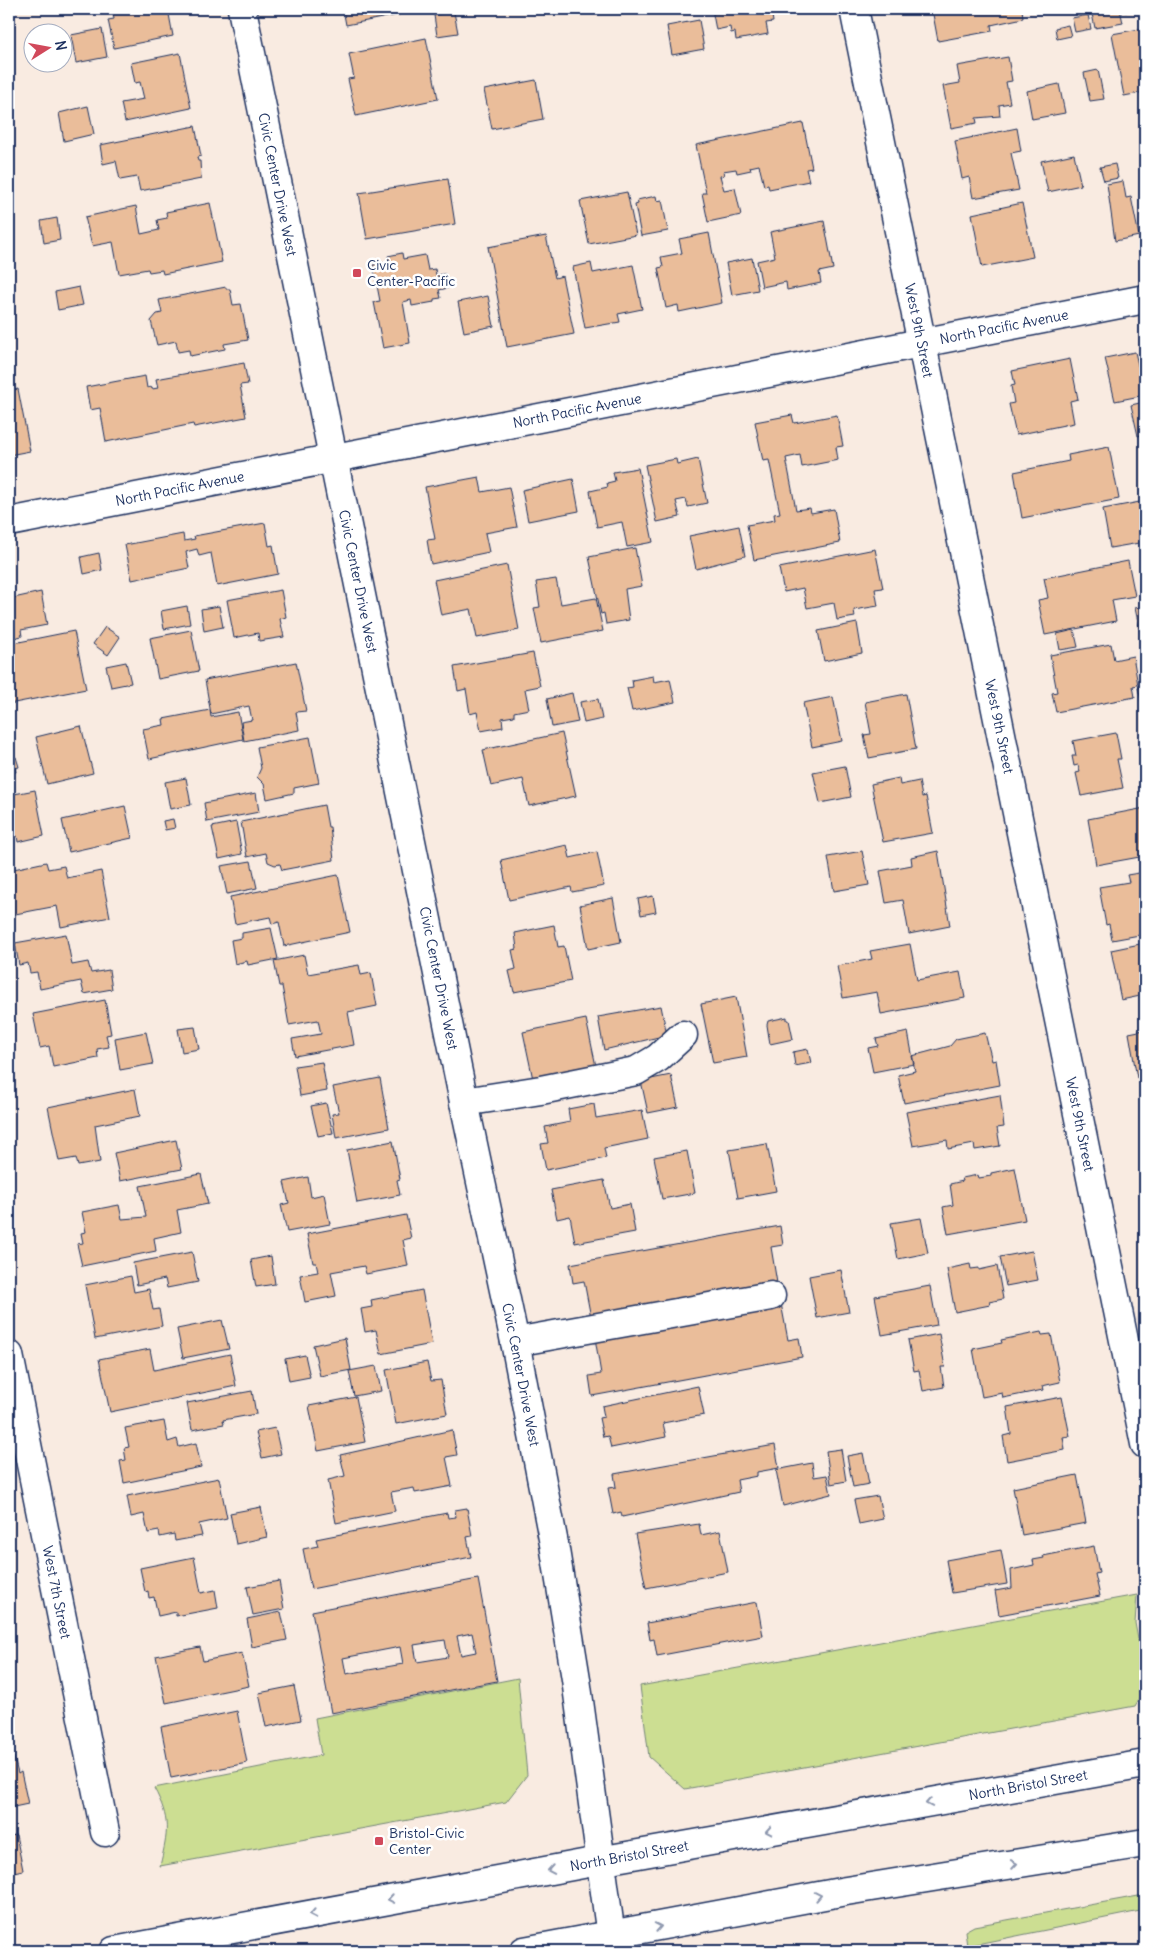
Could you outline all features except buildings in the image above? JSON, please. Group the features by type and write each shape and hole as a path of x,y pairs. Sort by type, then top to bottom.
{"main road":[{"name":"Civic Center Drive West","path":"242,9 464,1102 515,1342 566,1619 612,1943"},
{"name":"West 9th Street","path":"854,9 1145,1444"},
{"name":"North Pacific Avenue","path":"9,522 1145,299"},
{"path":"464,1102 541,1090 636,1071 658,1058 683,1035"},
{"path":"515,1342 771,1296"},
{"name":"West 7th Street","path":"9,1354 105,1832"},
{"name":"North Bristol Street","path":"114,1951 599,1861 1145,1764"},
{"path":"524,1951 612,1943 846,1891 1145,1843"}],"green space":[{"path":"1137,1595 1135,1623 1145,1676 1145,1689 1135,1706 685,1789 649,1757 640,1686"},
{"path":"518,1678 527,1775 506,1802 160,1866 165,1844 166,1826 163,1809 154,1788 321,1755 315,1718"},
{"path":"1144,1895 1145,1910 967,1946 965,1931 974,1926"}],"place":[{"name":"Civic Center-Pacific","path":"357,273"},
{"name":"Bristol-Civic Center","path":"379,1841"}]}
